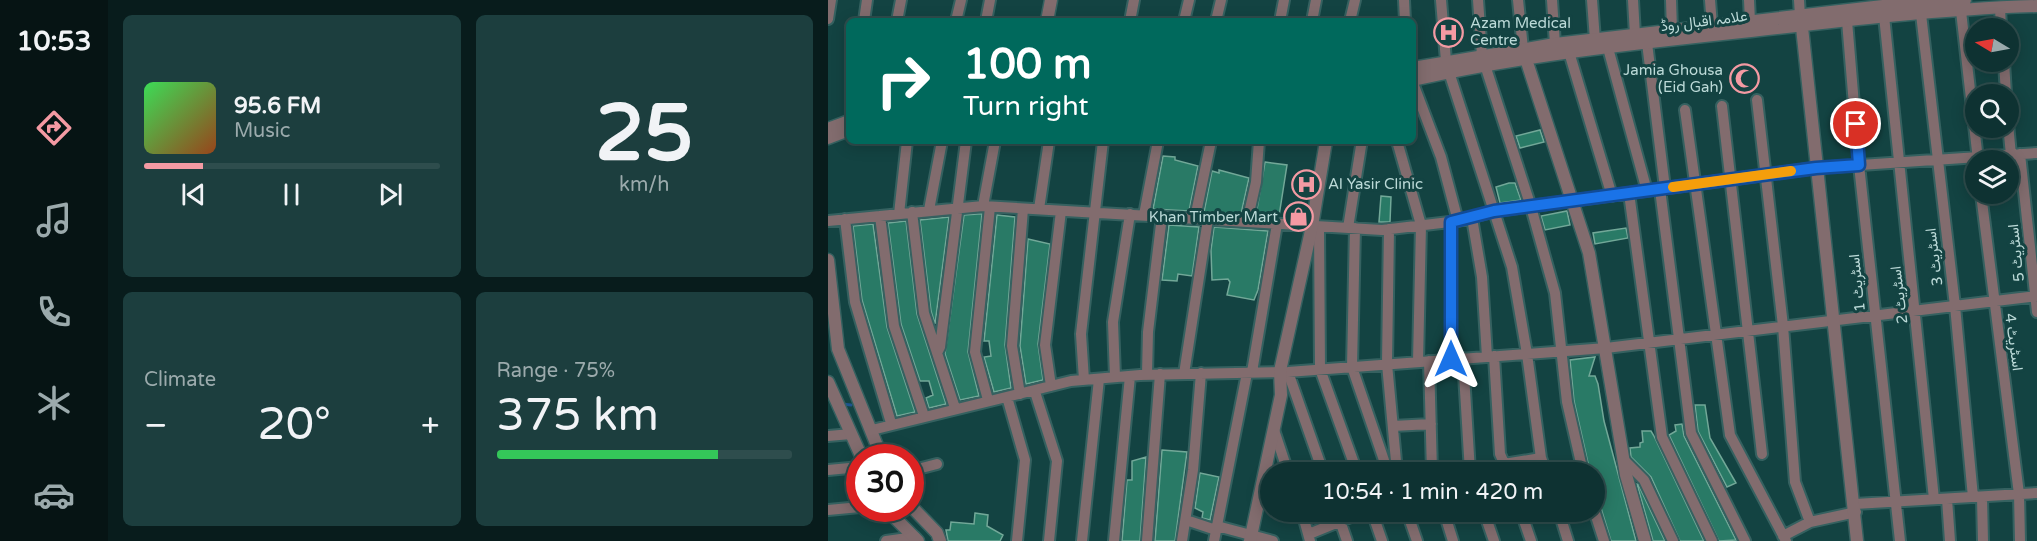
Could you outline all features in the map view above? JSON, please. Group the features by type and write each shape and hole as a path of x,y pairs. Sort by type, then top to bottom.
{"street":[{"path":"828,19 831,0"},
{"path":"864,18 867,0"},
{"path":"898,18 901,0"},
{"path":"957,18 960,0"},
{"path":"987,18 990,0"},
{"path":"1048,18 1051,0"},
{"path":"1131,18 1134,0"},
{"path":"1185,18 1189,0"},
{"path":"1217,18 1221,0"},
{"path":"1281,18 1284,0"},
{"path":"1313,18 1316,0"},
{"path":"1351,18 1355,0"},
{"path":"1404,0 1405,18"},
{"path":"1441,0 1448,67 1468,139 1512,267 1542,462"},
{"path":"1478,0 1483,61 1531,207 1555,293 1567,402 1581,462"},
{"path":"1518,0 1525,54 1589,253 1623,459 1645,541"},
{"path":"1552,0 1555,44"},
{"path":"1592,0 1595,40"},
{"path":"1633,0 1635,35"},
{"path":"1671,0 1672,30"},
{"path":"1710,0 1712,26"},
{"path":"1749,0 1750,21"},
{"path":"1799,0 1857,541"},
{"path":"1961,3 1976,150"},
{"name":"علامہ اقبال روڈ","path":"1416,68 1448,67 1525,54 1569,52 1647,43 1801,21 1841,11 1961,3 2000,8 2037,6"},
{"name":"اسٹریٹ 3","path":"1920,6 1983,541"},
{"name":"اسٹریٹ 2","path":"1883,7 1934,499"},
{"path":"2000,8 2000,18"},
{"name":"اسٹریٹ 1","path":"1841,11 1900,541"},
{"name":"علامہ اقبال روڈ","path":"1525,54 1555,44 1672,30 1750,21 1801,21"},
{"path":"1647,43 1691,433 1745,541"},
{"path":"1608,48 1647,191"},
{"path":"1569,52 1612,196"},
{"name":"علامہ اقبال روڈ","path":"1416,81 1448,67"},
{"path":"1416,90 1441,157 1455,222 1451,359"},
{"path":"1757,100 1783,326 1795,482 1810,522"},
{"path":"1722,106 1762,454"},
{"path":"1685,110 1730,435 1785,539 1810,522 1855,508 1894,501 2037,493"},
{"path":"828,129 846,124"},
{"path":"828,138 846,124"},
{"path":"899,214 907,144"},
{"path":"929,210 941,144"},
{"path":"937,353 940,347 966,144"},
{"path":"988,400 975,352 995,144"},
{"path":"1038,209 1049,144"},
{"path":"1084,380 1081,334 1103,144"},
{"path":"1144,215 1157,144"},
{"path":"1195,218 1210,144"},
{"path":"1247,222 1256,182 1259,144"},
{"path":"1250,538 1316,226 1326,144"},
{"path":"1398,144 1421,225 1424,362 1431,424 1432,462"},
{"path":"1360,146 1352,228 1352,367 1385,462"},
{"path":"2019,154 2037,153"},
{"path":"828,221 957,207 987,207 1389,229 1455,222 1494,211 1816,168 1965,159"},
{"name":"اسٹریٹ 5","path":"2019,181 2037,312"},
{"path":"1629,194 1662,437 1712,541"},
{"name":"اسٹریٹ 4","path":"1982,204 2019,494 2019,541"},
{"path":"1020,394 1012,346 1023,209"},
{"path":"1051,386 1045,345 1061,211"},
{"path":"912,212 924,313 955,408"},
{"path":"1115,377 1113,322 1130,214"},
{"path":"880,216 894,326 924,416"},
{"path":"1147,374 1148,332 1162,216"},
{"path":"1472,218 1482,277 1500,454 1503,462"},
{"path":"845,219 855,302 891,423"},
{"path":"1184,374 1208,219"},
{"path":"1215,532 1250,373 1277,224"},
{"path":"1316,226 1320,369 1354,462"},
{"path":"1389,229 1388,364 1396,462"},
{"path":"828,261 838,349 877,444"},
{"path":"872,430 891,423 988,400 1007,398 1084,380 1147,374 1250,373 1320,369 1606,348 2036,296"},
{"path":"1463,358 1469,462"},
{"path":"1284,371 1319,462"},
{"path":"1182,541 1194,470 1201,373"},
{"path":"1147,541 1160,374"},
{"path":"1114,541 1130,376"},
{"path":"1082,541 1099,379"},
{"path":"828,382 856,444"},
{"path":"1035,392 1057,461 1049,541"},
{"path":"1007,398 1025,460 1017,541"},
{"path":"1393,426 1431,424"},
{"path":"1274,430 1285,462"},
{"path":"828,436 851,434"},
{"path":"1527,462 1541,458 1540,455"},
{"path":"1623,459 1644,480 1673,541"},
{"path":"924,467 937,464"},
{"path":"828,470 846,468"},
{"path":"1947,499 1950,541"},
{"path":"828,510 846,508"},
{"path":"924,520 937,533 940,541"},
{"path":"1186,520 1215,532 1273,541"},
{"path":"899,522 916,539"},
{"path":"1305,522 1310,537 1331,522"},
{"path":"1341,522 1347,541"},
{"path":"1375,522 1382,541"},
{"path":"1410,522 1417,541"},
{"path":"1447,522 1454,541"},
{"path":"1487,522 1494,541"},
{"path":"1524,522 1531,541"},
{"path":"1562,522 1568,541"},
{"path":"1598,522 1604,541"},
{"path":"886,541 916,539"}],"building":[{"path":"1540,130 1544,142 1520,148 1516,136"},
{"path":"1163,156 1175,157 1175,160 1198,166 1189,211 1153,209"},
{"path":"1265,162 1287,165 1279,216 1256,215"},
{"path":"1219,170 1249,178 1241,214 1204,212 1212,171 1219,173"},
{"path":"1515,183 1521,200 1500,203 1496,187"},
{"path":"1381,196 1391,197 1390,222 1379,222"},
{"path":"1567,211 1570,225 1545,230 1541,216"},
{"path":"982,214 968,352 979,396 960,400 945,354 964,215"},
{"path":"997,215 1015,217 1005,345 1011,388 994,392 984,357 991,356 989,341 984,341"},
{"path":"949,217 935,324 931,311 920,220"},
{"path":"906,221 917,314 946,404 929,408 926,398 933,395 929,381 920,381 901,324 888,223"},
{"path":"873,224 887,327 915,412 897,416 862,300 853,226"},
{"path":"1169,225 1199,227 1192,276 1178,274 1177,281 1162,280"},
{"path":"1214,227 1268,231 1258,290 1254,300 1227,295 1230,282 1228,279 1212,280 1211,250"},
{"path":"1626,228 1628,238 1595,244 1593,233"},
{"path":"1028,239 1050,244 1038,344 1043,380 1026,384 1020,346"},
{"path":"1595,357 1589,376 1595,376 1598,384 1604,421 1636,541 1611,541 1605,521 1605,462 1588,462 1574,401 1570,360"},
{"path":"1695,405 1705,405 1710,438 1736,483 1727,487 1698,431"},
{"path":"1682,424 1684,436 1736,540 1719,541 1669,435 1676,431 1675,425"},
{"path":"1642,431 1651,431 1654,436 1704,541 1680,541 1651,477 1631,457 1630,448 1640,447 1640,443 1643,442"},
{"path":"1162,450 1187,452 1175,541 1155,541"},
{"path":"1146,457 1140,541 1122,541 1127,480 1132,480 1132,461"},
{"path":"1200,473 1219,477 1210,520 1202,518 1203,512 1195,508"},
{"path":"1638,484 1665,541 1653,541"},
{"path":"975,513 988,515 987,526 1003,535 1000,541 948,541 946,530 950,530 951,522 974,524"}],"waterway":[{"path":"842,404 851,405"}],"slow traffic":[{"path":"1673,187 1791,171"}],"place":[{"name":"Azam Medical Centre","path":"1449,32"},
{"name":"Jamia Ghousa (Eid Gah)","path":"1744,79"},
{"name":"Al Yasir Clinic","path":"1307,184"},
{"name":"Khan Timber Mart","path":"1299,217"}],"route":[{"path":"1451,359 1451,222 1494,211 1816,168 1859,165 1856,124"}]}
